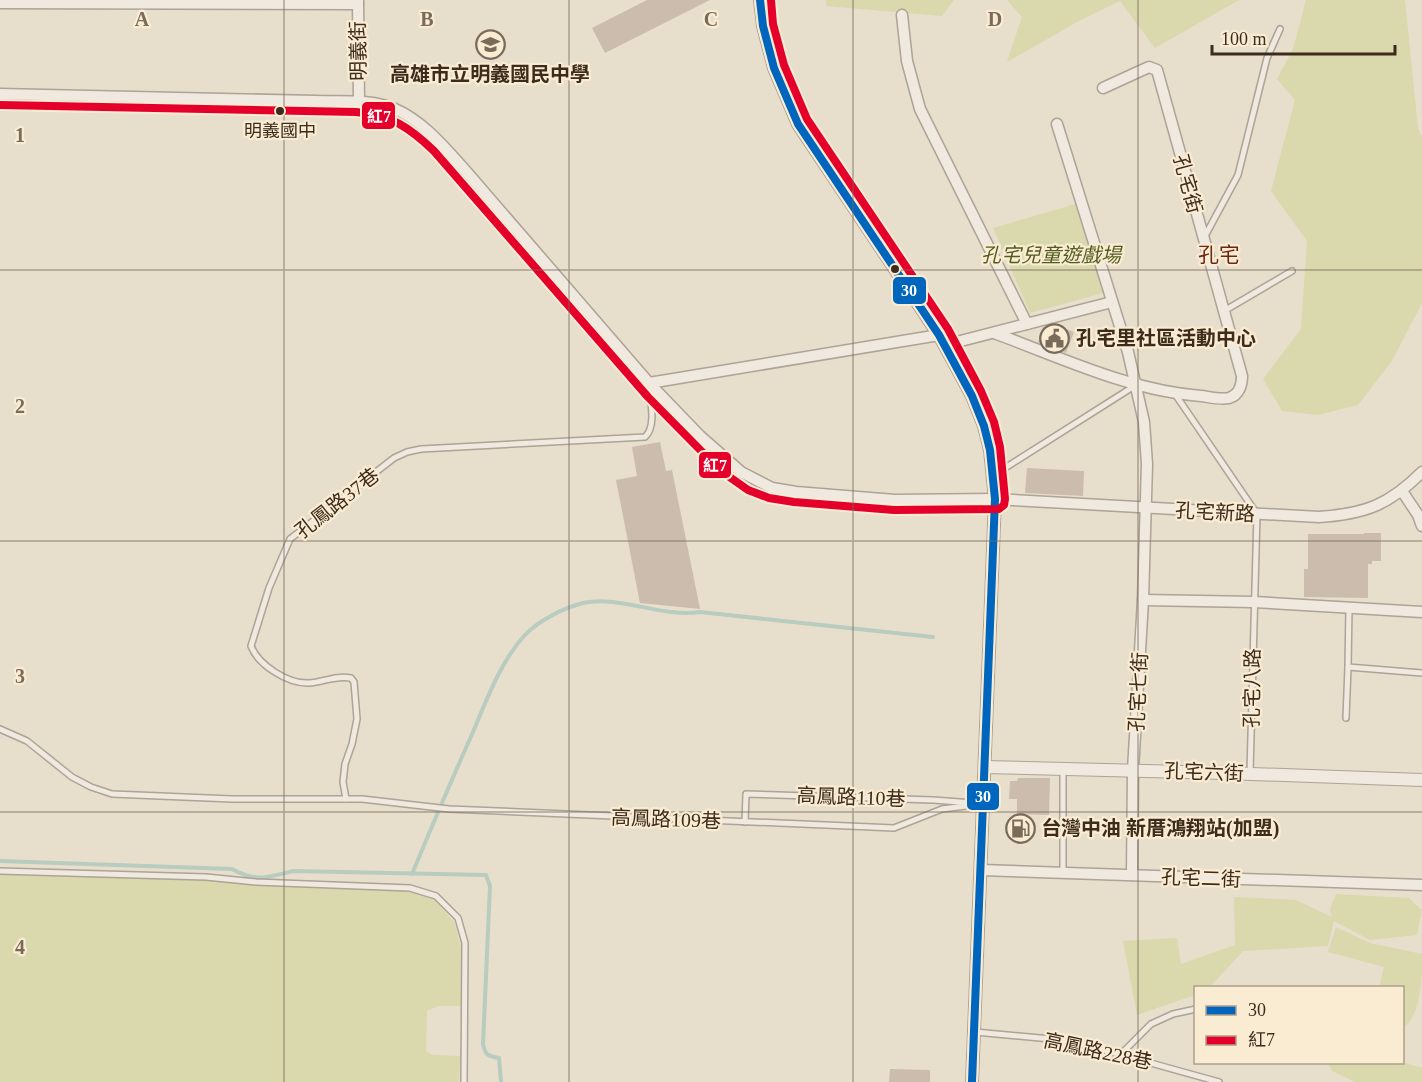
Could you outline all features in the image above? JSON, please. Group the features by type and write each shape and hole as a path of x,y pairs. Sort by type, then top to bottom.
{"street":[{"path":"760,0 763,26 774,68 798,124 942,340 972,396 984,426 990,450 995,500 972,1082"},
{"path":"0,3 358,2"},
{"name":"明義街","path":"358,2 359,103"},
{"path":"902,15 907,61 920,109 1027,324"},
{"name":"孔宅街","path":"994,333 1136,385 1175,394 1228,398 1242,385 1242,376 1157,70 1149,67 1103,88"},
{"name":"孔宅新路","path":"0,94 359,103 395,109 408,116 436,139 465,170 649,383 700,436 728,463 753,480 772,488 895,500 995,500 1319,518 1350,515 1376,506 1402,491 1422,472"},
{"path":"1057,124 1136,385 1144,422 1147,464 1145,509"},
{"path":"649,383 994,333 1112,302"},
{"path":"1402,491 1418,515 1422,526"},
{"name":"孔宅七街","path":"1132,875 1133,770 1143,600 1145,509"},
{"path":"1143,600 1350,606 1422,612"},
{"name":"孔宅六街","path":"985,767 1422,780"},
{"name":"孔宅二街","path":"981,870 1422,885"}],"lane":[{"path":"1203,240 1238,175 1267,57 1280,29"},
{"path":"1224,311 1292,271"},
{"name":"孔鳳路37巷","path":"346,799 343,782 345,764 357,719 354,682 351,678 344,677 304,683 286,678 265,664 251,646 268,588 290,539 394,458 407,452 421,449 645,438 651,426 649,383"},
{"path":"993,476 1136,385"},
{"path":"1175,394 1257,514"},
{"name":"孔宅八路","path":"1250,774 1257,514"},
{"path":"1346,718 1350,606"},
{"path":"1348,667 1422,672"},
{"path":"0,729 27,741 72,777 112,794 232,799 346,799"},
{"path":"1063,768 1063,873"},
{"name":"高鳳路110巷","path":"745,822 746,794 933,800 983,804"},
{"name":"高鳳路109巷","path":"346,799 449,809 894,828 942,809 983,804"},
{"path":"0,871 206,877 256,882 410,888 436,896 458,918 465,943 464,1082"},
{"path":"1121,1054 1151,1024 1173,1014 1194,1009"},
{"name":"高鳳路228巷","path":"975,1032 1051,1039 1121,1054 1219,1082"}],"green space":[{"path":"826,0 954,0 942,16 826,6"},
{"path":"1007,0 1239,0 1155,48 1120,1 1079,21 1007,62 1022,17"},
{"path":"1306,0 1405,0 1418,128 1422,137 1422,303 1392,361 1358,405 1318,415 1282,411 1263,379 1301,329 1307,241 1271,191 1295,100 1277,79 1293,49"},
{"name":"孔宅兒童遊戲場","path":"1079,203 1107,292 1030,313 993,228"},
{"path":"0,873 206,880 255,885 409,891 434,899 454,922 461,947 461,1006 438,1006 427,1011 426,1051 432,1055 460,1056 459,1082 0,1082"},
{"path":"1336,894 1409,898 1422,910 1417,935 1370,940 1334,921 1328,946 1243,951 1211,986 1194,986 1194,995 1137,1015 1123,941 1177,938 1181,964 1235,945 1234,897 1296,900 1332,917 1330,909"},
{"path":"1336,927 1370,943 1422,954 1420,995 1409,1022 1404,1027 1404,986 1379,986 1384,967 1328,952"},
{"path":"1404,1063 1422,1068 1422,1082 1355,1082 1332,1071 1328,1064"}],"building":[{"path":"647,0 710,0 605,53 592,28"},
{"name":"孔宅里社區活動中心","path":"1055,325 1074,332 1066,353 1038,342 1043,327"},
{"path":"660,442 666,471 672,470 700,609 640,603 616,480 637,476 632,447"},
{"path":"1027,468 1084,471 1083,496 1025,493"},
{"path":"1381,533 1381,561 1372,561 1372,564 1368,564 1368,598 1304,597 1304,569 1308,569 1308,534"},
{"path":"1018,778 1050,778 1049,815 1017,814 1017,799 1009,799 1010,781 1017,781"},
{"path":"890,1069 930,1070 930,1082 889,1082"}],"waterway":[{"path":"412,874 501,670 524,636 536,625 559,612 583,603 612,602 671,612 700,612 933,637"},
{"path":"0,861 232,869 249,876 262,878 293,871 486,875 490,886 483,1044 488,1054 499,1058 501,1082"}],"transit line":[{"name":"30","path":"760,0 763,26 774,68 798,124 939,335 972,396 984,426 990,450 995,499 972,1082"},
{"name":"紅7","path":"0,105 356,112 389,119 408,129 434,151 648,397 721,471 748,490 769,498 794,502 894,510 999,509 1004,505 1005,499 1000,447 994,422 981,391 948,329 807,119 784,65 773,24 771,0"}],"place":[{"name":"高雄市立明義國民中學","path":"490,44"},
{"name":"明義國中","path":"280,111"},
{"name":"孔宅里社區活動中心","path":"1055,338"},
{"name":"台灣中油 新厝鴻翔站(加盟)","path":"1020,828"}],"district":[{"name":"孔宅","path":"1219,255"}]}
